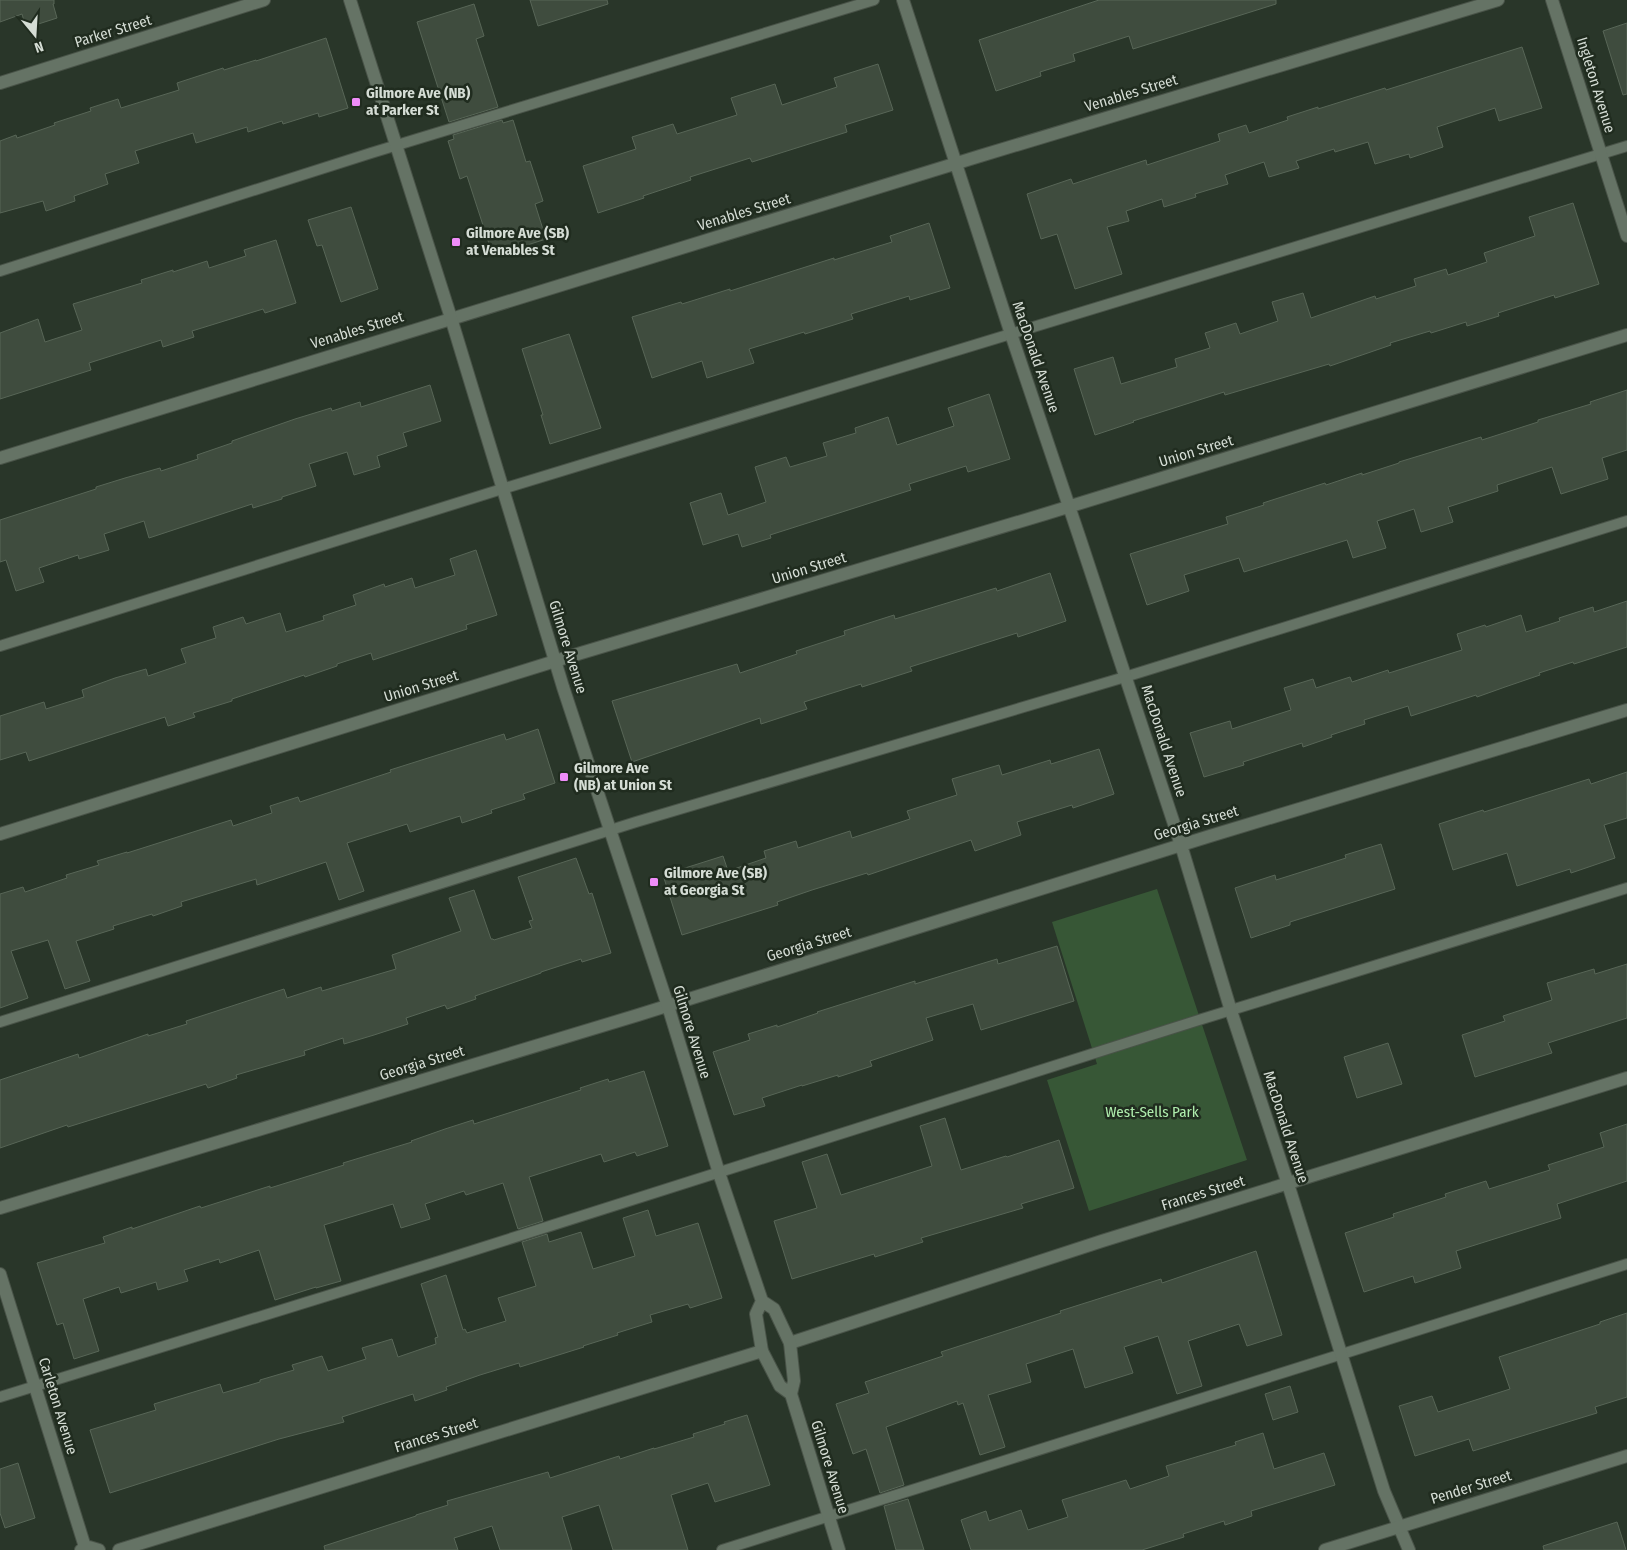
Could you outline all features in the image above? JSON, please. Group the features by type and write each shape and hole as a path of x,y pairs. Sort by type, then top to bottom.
{"street":[{"name":"Parker Street","path":"0,83 264,0"},
{"name":"Gilmore Avenue","path":"350,0 451,318 555,661 668,1006 719,1172 762,1301 774,1308 790,1343 794,1381 791,1394 839,1550"},
{"name":"MacDonald Avenue","path":"903,0 1011,334 1070,506 1181,845 1231,1011 1288,1184 1384,1491 1408,1550"},
{"name":"Venables Street","path":"0,458 956,163 1498,0"},
{"name":"Ingleton Avenue","path":"1552,0 1627,236"},
{"name":"Union Street","path":"0,834 555,661 1070,506 1627,335"},
{"name":"Georgia Street","path":"0,1208 668,1006 1181,845 1627,710"},
{"name":"Frances Street","path":"790,1343 1102,1241 1627,1078"},
{"name":"Carleton Avenue","path":"0,1274 83,1549"},
{"name":"Gilmore Avenue","path":"762,1301 756,1314 762,1351 780,1386 791,1394"},
{"name":"Frances Street","path":"119,1550 762,1351"},
{"name":"Pender Street","path":"1325,1550 1627,1456"},
{"path":"83,1549 93,1547 99,1550"}],"lane":[{"path":"0,271 396,145 874,0"},
{"path":"0,646 502,488 1627,146"},
{"path":"0,1022 610,830 1125,677 1627,521"},
{"path":"0,1397 443,1260 1627,888"},
{"path":"722,1550 1627,1264"}],"green space":[{"name":"West-Sells Park","path":"1157,889 1247,1160 1089,1211 1047,1080 1097,1064 1052,922"}],"building":[{"path":"0,0 54,0 53,4 57,18 26,28 22,14 0,22"},
{"path":"530,0 607,0 608,4 538,26"},
{"path":"1099,0 1276,0 1276,4 1133,49 1129,36 1073,54 1075,61 1040,72 1041,76 996,91 979,40"},
{"path":"474,4 484,36 476,39 498,107 449,122 417,22"},
{"path":"1627,23 1627,94 1623,95 1603,31"},
{"path":"326,38 348,108 319,117 318,113 283,124 282,121 248,132 247,127 196,143 193,133 135,151 139,163 105,174 108,184 74,196 75,201 46,211 43,201 0,213 0,141 16,135 17,138 55,125 54,123 91,111 90,108 118,99 121,108 179,90 177,83 223,68 224,70 256,61"},
{"path":"1522,47 1542,108 1499,121 1495,108 1437,127 1443,147 1410,158 1409,154 1375,164 1368,142 1335,152 1334,149 1296,161 1299,168 1269,177 1264,162 1225,175 1228,184 1195,194 1196,197 1164,207 1162,199 1126,211 1129,221 1107,227 1122,274 1075,289 1057,234 1041,239 1027,194 1071,179 1073,184 1146,160 1147,165 1220,141 1218,134 1246,125 1249,133 1288,120 1287,117 1318,107 1318,109 1385,88 1386,90"},
{"path":"878,64 893,110 845,125 847,132 752,162 750,158 690,177 691,180 598,213 583,166 636,149 632,137 673,124 677,134 737,115 731,98 775,84 782,105 837,87 834,78"},
{"path":"502,120 503,123 513,120 526,162 530,161 543,201 535,204 546,239 493,256 467,176 460,179 448,141 454,139 453,135"},
{"path":"1573,203 1599,284 1555,298 1554,295 1498,313 1499,316 1467,326 1466,322 1390,343 1391,345 1330,366 1329,364 1225,395 1224,392 1095,435 1074,369 1113,357 1121,384 1177,367 1175,359 1210,348 1205,333 1236,323 1240,334 1278,321 1272,302 1303,293 1311,318 1375,296 1376,299 1416,286 1414,279 1446,269 1448,275 1487,262 1484,253 1535,236 1529,217"},
{"path":"351,207 378,289 341,302 322,245 317,246 308,220"},
{"path":"929,223 950,288 910,300 909,296 851,314 853,319 749,349 754,363 707,378 702,361 652,378 632,317 730,289 730,291 892,242 890,236"},
{"path":"276,240 296,303 265,313 263,309 192,331 194,337 163,347 161,340 89,363 91,370 0,399 0,333 38,319 45,342 82,330 73,304 142,283 141,280 207,261 209,268 246,256 244,250"},
{"path":"569,334 601,428 550,444 522,349"},
{"path":"430,385 441,421 403,433 407,446 377,456 380,467 354,475 347,452 309,464 316,486 282,497 282,499 253,508 252,504 149,538 144,521 104,534 109,550 79,559 78,555 39,568 44,582 16,591 6,560 0,562 0,520 125,478 160,468 161,471 198,459 197,455 295,419 331,408 332,411 360,402 361,407"},
{"path":"1627,390 1627,450 1602,458 1608,479 1561,494 1552,467 1497,485 1498,491 1448,507 1453,522 1421,532 1414,509 1377,521 1386,548 1353,558 1347,540 1244,572 1239,558 1184,575 1189,591 1147,605 1130,554 1228,524 1226,517 1264,505 1263,503 1325,483 1326,485 1362,473 1362,475 1481,437 1482,440"},
{"path":"989,394 1010,459 968,472 966,466 909,484 911,490 770,535 771,538 742,547 738,534 703,545 690,503 721,493 728,515 766,502 755,467 786,457 790,467 827,456 823,443 856,433 855,428 888,417 897,445 954,426 948,408"},
{"path":"476,550 497,615 466,625 467,629 373,660 371,653 337,664 337,666 305,677 304,675 193,713 195,717 168,726 165,717 29,761 26,752 0,760 0,716 44,702 46,709 84,697 82,690 115,678 146,669 148,676 186,663 181,649 216,638 213,627 243,617 246,624 280,613 286,632 324,620 323,616 356,605 353,595 384,584 385,587 412,578 415,588 455,575 450,559"},
{"path":"1050,573 1066,621 1018,637 1017,633 910,667 912,671 862,687 861,684 804,702 807,709 761,724 760,718 632,762 612,701 737,664 740,673 797,654 796,651 845,635 844,631 894,615 895,619 996,588 997,591"},
{"path":"1627,601 1627,647 1574,664 1573,662 1477,697 1476,695 1411,716 1408,706 1364,720 1365,724 1331,735 1332,737 1303,747 1302,743 1243,762 1244,765 1204,777 1190,733 1230,721 1232,729 1291,710 1284,688 1313,679 1316,688 1350,677 1352,682 1388,670 1389,673 1462,650 1457,634 1485,625 1486,627 1521,615 1526,632 1560,621 1559,618 1593,607 1594,612"},
{"path":"538,729 555,783 523,794 525,799 491,810 492,813 462,823 460,816 410,832 407,824 347,843 364,891 339,900 326,862 257,885 256,879 181,902 182,906 153,916 152,914 113,926 114,929 76,941 90,981 65,989 48,940 11,951 28,998 0,1008 0,894 23,887 25,892 67,878 66,875 99,865 97,861 231,820 233,826 272,813 270,806 298,797 300,802 391,772 390,770 504,734 506,740"},
{"path":"1099,749 1114,794 1073,808 1072,805 1017,822 1021,835 975,851 971,840 868,875 867,873 812,890 777,902 778,905 682,935 663,875 723,856 728,871 766,858 764,851 796,841 798,848 850,831 852,838 910,819 907,811 957,795 952,779 999,765 1002,775 1050,760 1051,764"},
{"path":"1627,772 1627,818 1604,825 1615,858 1571,873 1570,869 1517,886 1507,853 1453,870 1439,824 1589,779 1591,784"},
{"path":"1381,844 1395,889 1290,922 1290,925 1251,938 1235,888 1275,875 1276,880 1346,858 1345,855"},
{"path":"576,858 589,894 592,893 611,953 582,962 581,959 541,972 475,996 476,999 447,1009 445,1005 406,1018 408,1024 374,1035 344,1044 343,1038 304,1051 305,1055 236,1075 237,1078 208,1088 206,1084 68,1127 67,1125 0,1148 0,1080 78,1054 79,1058 148,1034 148,1036 187,1024 186,1021 284,989 287,998 321,987 322,991 396,969 392,955 461,931 449,898 474,890 491,939 494,940 532,928 529,921 533,920 518,877"},
{"path":"1057,946 1074,1001 981,1030 973,1004 926,1018 933,1040 870,1061 872,1066 762,1098 765,1106 734,1115 713,1052 750,1040 748,1034 777,1025 777,1027 817,1012 915,981 915,984 997,959 998,964"},
{"path":"1627,964 1627,1018 1548,1043 1552,1053 1475,1077 1462,1035 1505,1021 1503,1016 1552,1000 1547,983 1594,969 1595,974"},
{"path":"1388,1043 1402,1084 1357,1098 1344,1057"},
{"path":"644,1071 668,1146 637,1156 635,1152 604,1162 601,1154 529,1177 543,1221 518,1229 503,1183 466,1195 464,1191 425,1204 430,1219 401,1228 393,1204 324,1225 341,1281 275,1300 259,1250 220,1263 219,1259 184,1270 188,1281 158,1290 156,1282 121,1293 119,1287 83,1299 99,1351 74,1359 63,1323 57,1325 37,1263 105,1243 103,1237 132,1227 132,1229 200,1206 201,1208 344,1165 343,1163 412,1142 473,1120 474,1124 581,1090 580,1088 608,1079 609,1082"},
{"path":"945,1118 961,1170 1059,1140 1074,1188 1021,1204 1023,1208 921,1238 923,1242 875,1257 874,1254 792,1279 774,1221 817,1208 802,1162 827,1154 841,1195 932,1166 920,1126"},
{"path":"1627,1124 1627,1181 1557,1204 1561,1218 1456,1251 1461,1268 1415,1283 1413,1276 1364,1292 1345,1233 1394,1217 1393,1214 1446,1197 1445,1194 1486,1181 1489,1189 1550,1170 1548,1165 1604,1147 1600,1133"},
{"path":"648,1210 656,1236 698,1223 722,1298 690,1308 688,1304 650,1315 652,1322 617,1333 618,1335 584,1347 520,1367 519,1363 480,1375 446,1387 447,1390 415,1401 413,1394 342,1417 344,1422 279,1439 110,1493 90,1430 156,1410 154,1404 220,1384 223,1393 260,1382 260,1380 294,1370 292,1365 322,1356 328,1371 366,1359 362,1348 392,1339 398,1357 436,1344 435,1338 438,1337 421,1284 446,1275 463,1330 465,1329 467,1333 506,1321 498,1298 536,1286 522,1242 547,1234 549,1242 581,1232 593,1269 635,1256 623,1218"},
{"path":"1256,1251 1282,1335 1247,1346 1239,1324 1188,1341 1202,1386 1177,1394 1158,1336 1124,1347 1133,1373 1085,1388 1073,1349 1026,1364 1031,1382 988,1395 1005,1447 980,1455 963,1403 958,1405 957,1401 886,1427 904,1485 880,1493 866,1449 853,1454 836,1404 869,1393 865,1382 943,1356 941,1352 1061,1313 1060,1311 1161,1279 1162,1283"},
{"path":"1627,1313 1627,1397 1595,1407 1597,1413 1473,1451 1469,1439 1415,1456 1399,1406 1432,1396 1438,1412 1510,1389 1499,1357 1600,1324 1600,1322"},
{"path":"1290,1386 1298,1412 1273,1420 1265,1394"},
{"path":"747,1415 770,1485 715,1502 708,1483 671,1495 688,1550 613,1550 599,1505 562,1517 572,1550 500,1550 492,1526 454,1538 458,1550 325,1550 324,1546 448,1505 447,1501 548,1472 550,1478 619,1456 620,1459 694,1437 693,1434"},
{"path":"1263,1433 1274,1469 1324,1453 1335,1485 1251,1511 1252,1516 1225,1525 1224,1521 1183,1534 1184,1537 1142,1550 971,1550 961,1520 986,1511 989,1521 1021,1510 1028,1530 1068,1517 1062,1500 1126,1480 1130,1489 1169,1476 1166,1466 1236,1445 1235,1442"},
{"path":"18,1463 35,1518 5,1528 0,1513 0,1469"},
{"path":"908,1499 924,1550 896,1550 884,1506"},
{"path":"1617,1522 1626,1550 1544,1550 1543,1546"}],"place":[{"name":"Gilmore Ave (NB) at Parker St","path":"356,102"},
{"name":"Gilmore Ave (SB) at Venables St","path":"456,242"},
{"name":"Gilmore Ave (NB) at Union St","path":"564,777"},
{"name":"Gilmore Ave (SB) at Georgia St","path":"654,882"}]}
